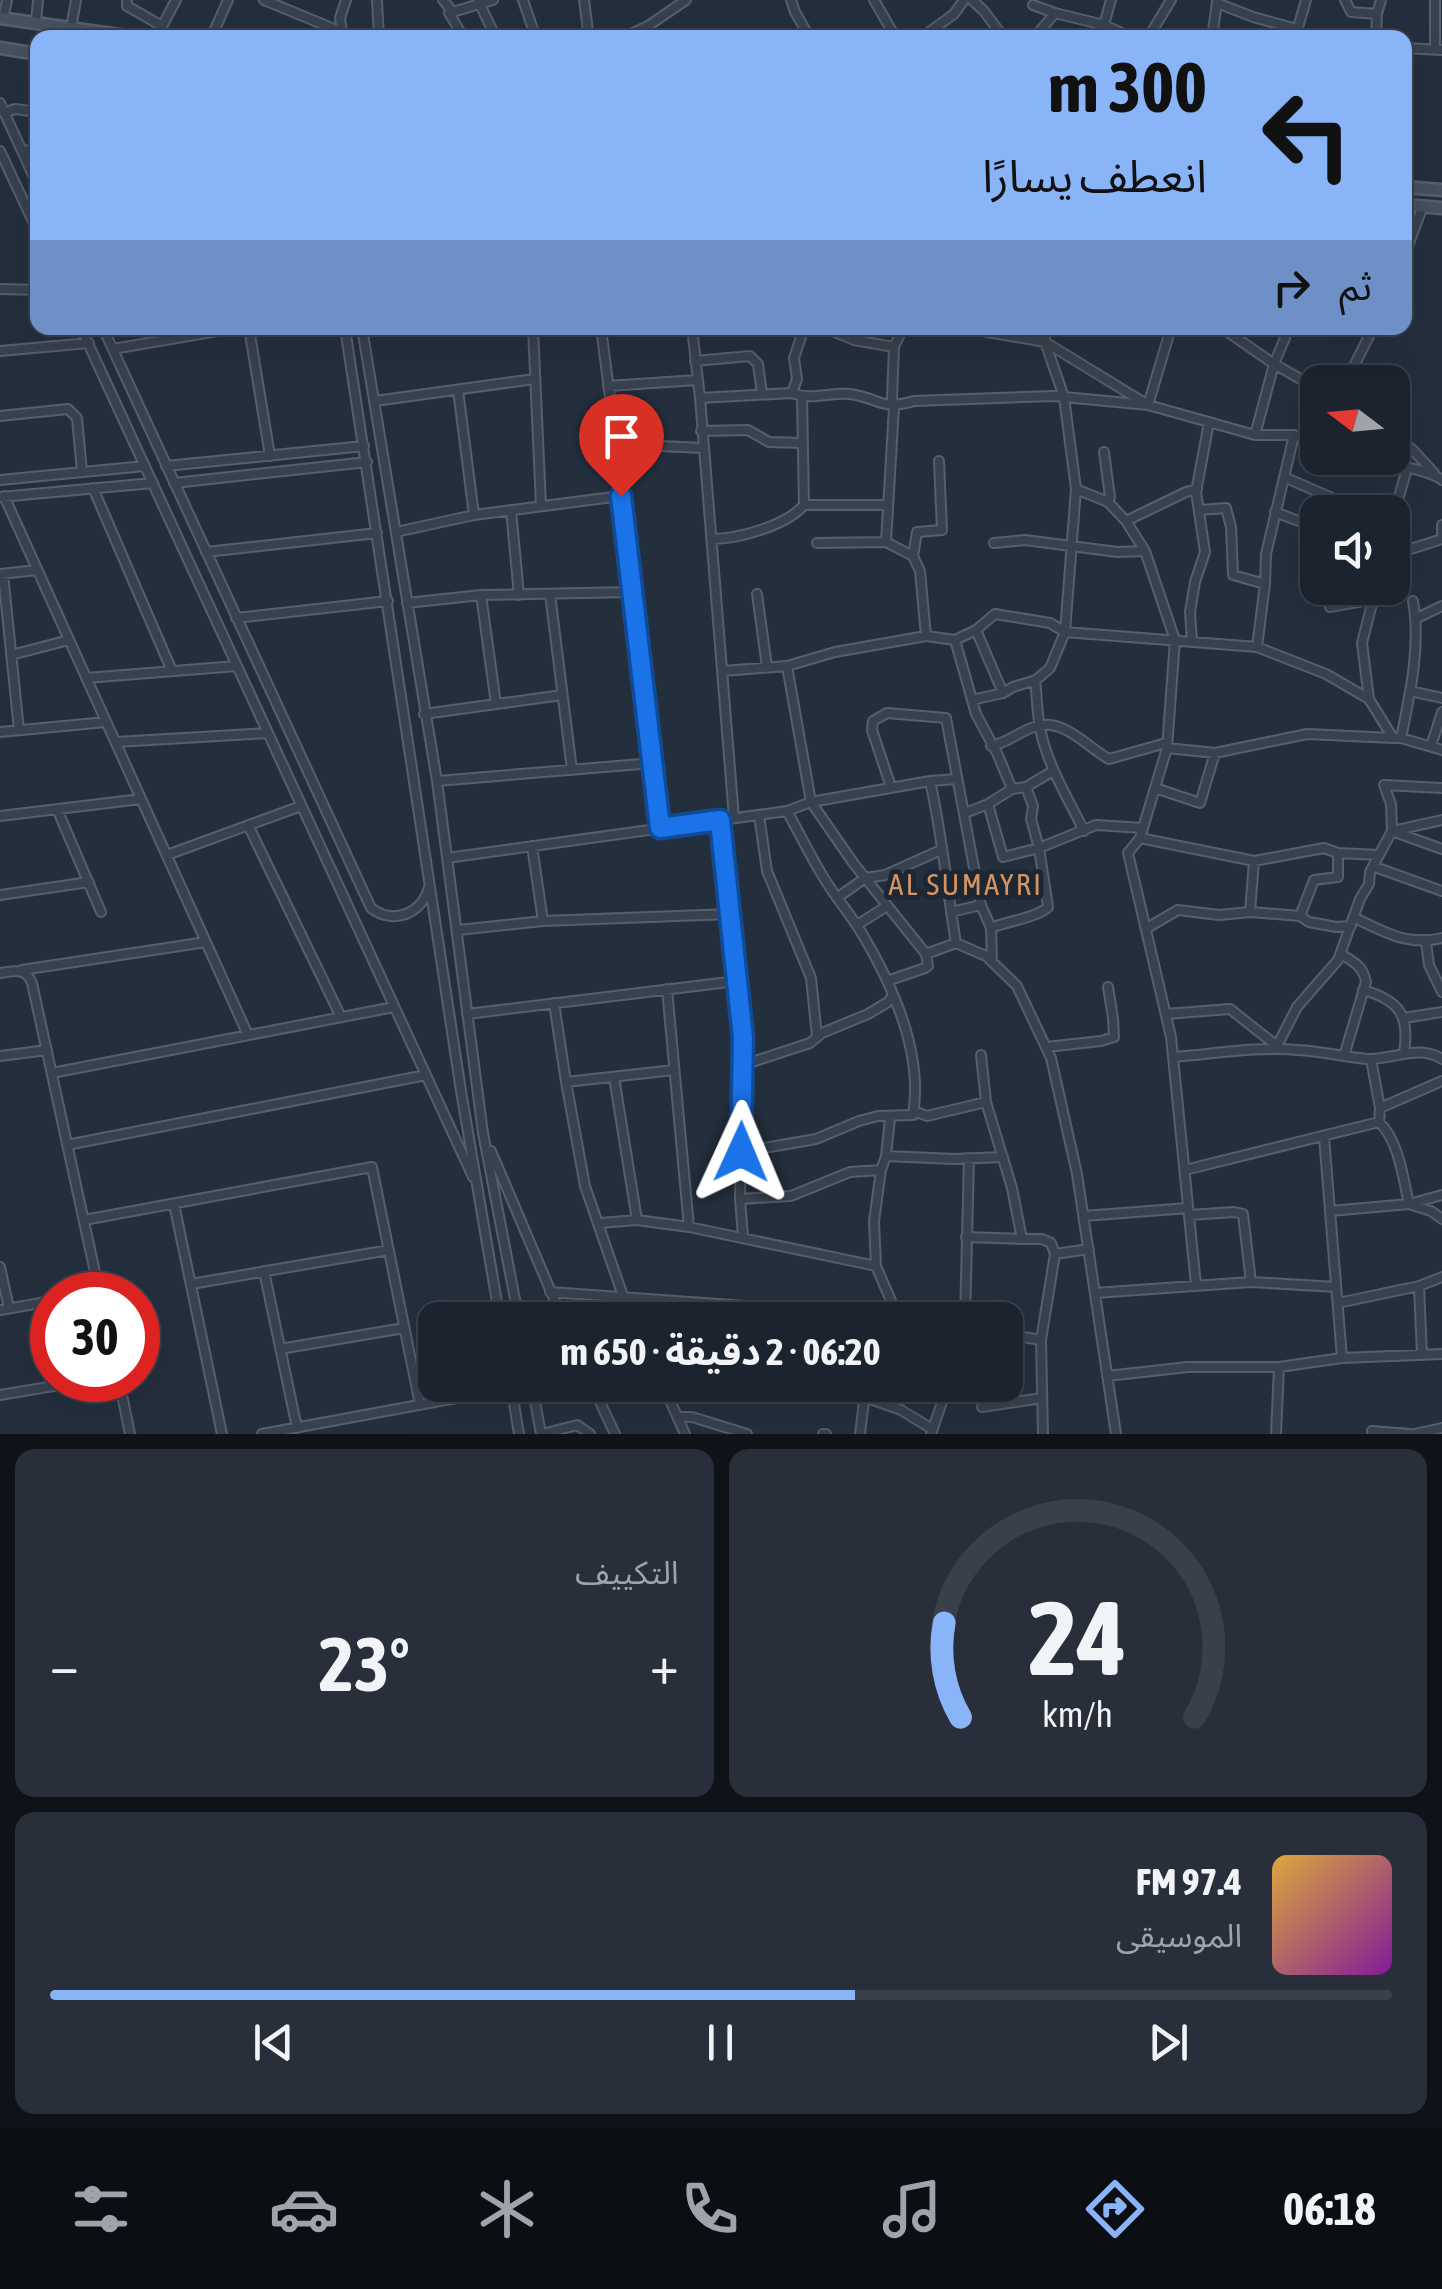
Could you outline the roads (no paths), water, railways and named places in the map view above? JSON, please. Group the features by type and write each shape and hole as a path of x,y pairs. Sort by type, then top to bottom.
{"street":[{"path":"7,0 1,18 85,30"},
{"path":"36,23 38,0"},
{"path":"71,28 76,0"},
{"path":"127,0 128,6 162,26"},
{"path":"160,30 176,0"},
{"path":"216,30 228,0"},
{"path":"264,0 337,30"},
{"path":"342,30 340,18 346,0"},
{"path":"377,0 379,30"},
{"path":"443,0 452,11 449,13"},
{"path":"449,13 493,0"},
{"path":"523,0 533,30"},
{"path":"584,0 588,30"},
{"path":"639,30 686,0"},
{"path":"791,0 805,30"},
{"path":"874,0 891,30"},
{"path":"932,30 954,14 964,0"},
{"path":"972,0 998,30"},
{"path":"1104,26 1112,0"},
{"path":"1157,0 1164,10"},
{"path":"1153,30 1171,0"},
{"path":"1297,30 1306,0"},
{"path":"1345,0 1351,12 1376,14"},
{"path":"1376,30 1381,0"},
{"path":"1412,48 1438,49 1435,0"},
{"path":"479,2 492,30"},
{"path":"1213,30 1217,2 1288,30"},
{"path":"1033,5 1114,30"},
{"path":"449,13 459,30"},
{"path":"1041,30 1055,13"},
{"path":"648,26 649,30"},
{"path":"0,48 30,53"},
{"path":"30,111 2,108 30,168"},
{"path":"22,151 30,150"},
{"path":"0,151 3,165 30,217"},
{"path":"1412,188 1442,190"},
{"path":"1412,205 1442,208"},
{"path":"1412,234 1422,206"},
{"path":"0,289 30,290"},
{"path":"84,335 478,1187"},
{"path":"105,335 371,908 388,917 412,912 420,906 430,883"},
{"path":"112,350 196,335"},
{"path":"250,335 270,456"},
{"path":"346,335 497,1302"},
{"path":"363,335 437,781 484,1133 516,1302"},
{"path":"533,335 541,506"},
{"path":"602,335 660,828"},
{"path":"693,335 734,818"},
{"path":"792,393 797,379 794,358 802,335"},
{"path":"842,335 894,347"},
{"path":"886,542 894,347 900,335"},
{"path":"1004,335 1045,342 1148,405"},
{"path":"972,700 1034,680 1050,668 1065,632 1076,489 1064,397 1045,335"},
{"path":"1148,405 1169,335"},
{"path":"1232,335 1300,379"},
{"path":"1255,435 1285,335"},
{"path":"1354,365 1370,335"},
{"path":"0,351 88,343"},
{"path":"695,362 750,356 758,364 762,394"},
{"path":"374,401 534,379"},
{"path":"608,386 698,380"},
{"path":"458,390 474,514"},
{"path":"700,398 849,394 894,407 914,401 1064,397 1148,405 1255,435 1300,437"},
{"path":"711,539 752,532 795,515 804,504 802,397"},
{"path":"0,416 68,409 77,418 82,472"},
{"path":"1192,641 1190,612 1205,552 1196,489 1210,422"},
{"path":"701,431 748,430 770,442 802,443"},
{"path":"1257,647 1266,554 1294,435"},
{"path":"616,444 702,448"},
{"path":"166,466 364,446"},
{"path":"1410,448 1442,480"},
{"path":"1104,452 1108,502"},
{"path":"926,636 920,572 913,556 916,532 942,530 939,460"},
{"path":"174,482 367,462"},
{"path":"0,480 145,466"},
{"path":"1410,469 1434,473"},
{"path":"1284,477 1325,495"},
{"path":"153,483 2,497 248,1035"},
{"path":"93,488 172,671"},
{"path":"1076,489 1108,502 1126,521 1144,551 1174,640 1166,746 1142,834 1128,853 1174,1057 1196,1285"},
{"path":"1126,521 1196,489"},
{"path":"396,532 474,514 621,496"},
{"path":"804,504 888,505"},
{"path":"1201,510 1226,508 1232,526 1234,575 1265,584"},
{"path":"511,510 519,595"},
{"path":"1275,512 1300,522"},
{"path":"1410,548 1442,537 1442,525"},
{"path":"206,552 378,532"},
{"path":"994,543 1025,540 1117,552 1144,551"},
{"path":"817,542 886,542 913,556"},
{"path":"19,730 2,574 37,570"},
{"path":"407,603 481,595 632,592"},
{"path":"550,594 572,770"},
{"path":"757,594 768,667"},
{"path":"481,595 496,704"},
{"path":"1397,738 1410,691 1416,618 1413,600"},
{"path":"236,618 388,601"},
{"path":"1330,606 1336,605"},
{"path":"1369,700 1362,643 1372,605"},
{"path":"1416,618 1442,606"},
{"path":"723,671 787,666 836,652 926,636 955,640 976,630 995,614 1050,623 1065,632 1257,647 1326,674 1369,700 1397,738"},
{"path":"976,630 1003,693"},
{"path":"11,655 69,640"},
{"path":"955,640 976,714 1012,790"},
{"path":"86,678 237,666"},
{"path":"787,666 811,802 926,954 928,966 887,981"},
{"path":"1034,680 1039,725 1053,771 1084,831"},
{"path":"1410,691 1442,698"},
{"path":"424,714 562,695"},
{"path":"1431,746 1442,712"},
{"path":"891,788 872,730 873,721 887,713 946,718 980,905 990,928 992,962"},
{"path":"0,732 106,722"},
{"path":"991,746 1039,725 1068,728 1109,759 1166,746 1215,753 1308,734 1397,738 1442,750"},
{"path":"116,742 268,733"},
{"path":"1155,788 1200,802 1215,753"},
{"path":"437,781 653,763"},
{"path":"965,812 1026,787 1053,771"},
{"path":"447,858 787,811 811,802 957,779"},
{"path":"930,781 956,943"},
{"path":"1273,1048 1297,1007 1341,954 1370,872 1392,830 1384,785 1442,788"},
{"path":"990,928 1044,912 1048,907 1026,787"},
{"path":"0,816 141,799"},
{"path":"988,804 1002,857 1039,848 1096,825 1135,826 1142,834 1254,861 1324,848 1338,853 1380,855"},
{"path":"167,855 302,806"},
{"path":"57,809 101,912"},
{"path":"741,1152 816,1138 878,1116 890,1118 914,1112 914,1060 887,981 787,811"},
{"path":"759,814 767,870 811,978 817,1036"},
{"path":"720,820 743,1038 743,1236"},
{"path":"1392,830 1442,820"},
{"path":"248,826 342,1017"},
{"path":"1392,830 1442,849"},
{"path":"532,846 544,922"},
{"path":"837,898 866,878 886,875 941,850"},
{"path":"1300,916 1314,880 1338,877 1338,853"},
{"path":"1250,912 1254,861"},
{"path":"1375,867 1442,891"},
{"path":"0,895 89,882"},
{"path":"951,912 980,905"},
{"path":"856,926 887,906"},
{"path":"1146,928 1178,910 1219,915 1250,912 1300,916 1336,927 1353,922 1412,942 1442,938"},
{"path":"458,930 730,914"},
{"path":"0,973 206,942"},
{"path":"1426,942 1442,992"},
{"path":"926,954 956,943 986,956 1017,986 1052,1058 1084,1216 1116,1434"},
{"path":"1341,954 1359,964 1366,982 1344,1056"},
{"path":"17,971 30,978 95,1272"},
{"path":"467,1014 737,980"},
{"path":"1046,1047 1114,1037 1108,987"},
{"path":"667,989 689,1227"},
{"path":"1363,990 1393,1001 1404,1018 1404,1053"},
{"path":"743,1065 810,1043 817,1036 868,1014 892,996"},
{"path":"554,1003 585,1186 624,1296"},
{"path":"52,1074 394,1006"},
{"path":"1166,1014 1230,1009 1273,1048"},
{"path":"1404,1018 1442,1012"},
{"path":"1174,1057 1273,1048 1371,1059 1431,1052 1442,1059"},
{"path":"0,1056 46,1050"},
{"path":"981,1056 986,1102 1022,1239"},
{"path":"1371,1059 1379,1122 1391,1141 1409,1204"},
{"path":"566,1082 674,1070"},
{"path":"68,1145 426,1075"},
{"path":"614,1077 637,1220"},
{"path":"1380,1108 1442,1082"},
{"path":"914,1112 927,1116 986,1102"},
{"path":"890,1118 874,1221 876,1266 892,1302"},
{"path":"1186,1170 1379,1122"},
{"path":"484,1133 554,1302"},
{"path":"1324,1136 1342,1358"},
{"path":"886,1156 1003,1157"},
{"path":"965,1302 969,1158"},
{"path":"84,1220 372,1167 420,1405"},
{"path":"740,1199 791,1196 850,1172 880,1170"},
{"path":"1330,1211 1409,1204 1442,1196"},
{"path":"174,1204 222,1434"},
{"path":"1409,1204 1442,1219"},
{"path":"1084,1216 1243,1214 1251,1282"},
{"path":"600,1223 637,1220 689,1227 876,1266"},
{"path":"966,1237 1051,1242 1055,1254 1040,1340 1043,1434"},
{"path":"191,1284 389,1250"},
{"path":"1055,1254 1088,1250"},
{"path":"0,1267 4,1309 30,1305"},
{"path":"264,1271 296,1428"},
{"path":"1338,1303 1419,1286 1442,1277"},
{"path":"1095,1293 1251,1282 1336,1287"},
{"path":"1419,1286 1422,1355"},
{"path":"550,1292 691,1302"},
{"path":"280,1349 404,1328"},
{"path":"1023,1337 1040,1340"},
{"path":"1108,1376 1188,1367 1279,1368 1342,1358 1442,1354"},
{"path":"1276,1434 1279,1368"},
{"path":"0,1396 30,1391"},
{"path":"982,1406 1042,1398"},
{"path":"123,1402 130,1434"},
{"path":"262,1434 435,1402"},
{"path":"514,1402 519,1434"},
{"path":"535,1402 541,1434 577,1425 590,1434"},
{"path":"600,1402 615,1434"},
{"path":"671,1402 685,1434"},
{"path":"860,1434 865,1402"},
{"path":"879,1402 901,1410 931,1431 942,1402"},
{"path":"677,1417 692,1417 747,1434"},
{"path":"1372,1431 1412,1434 1442,1427"}],"district":[{"name":"AL SUMAYRI","path":"966,884"}]}
